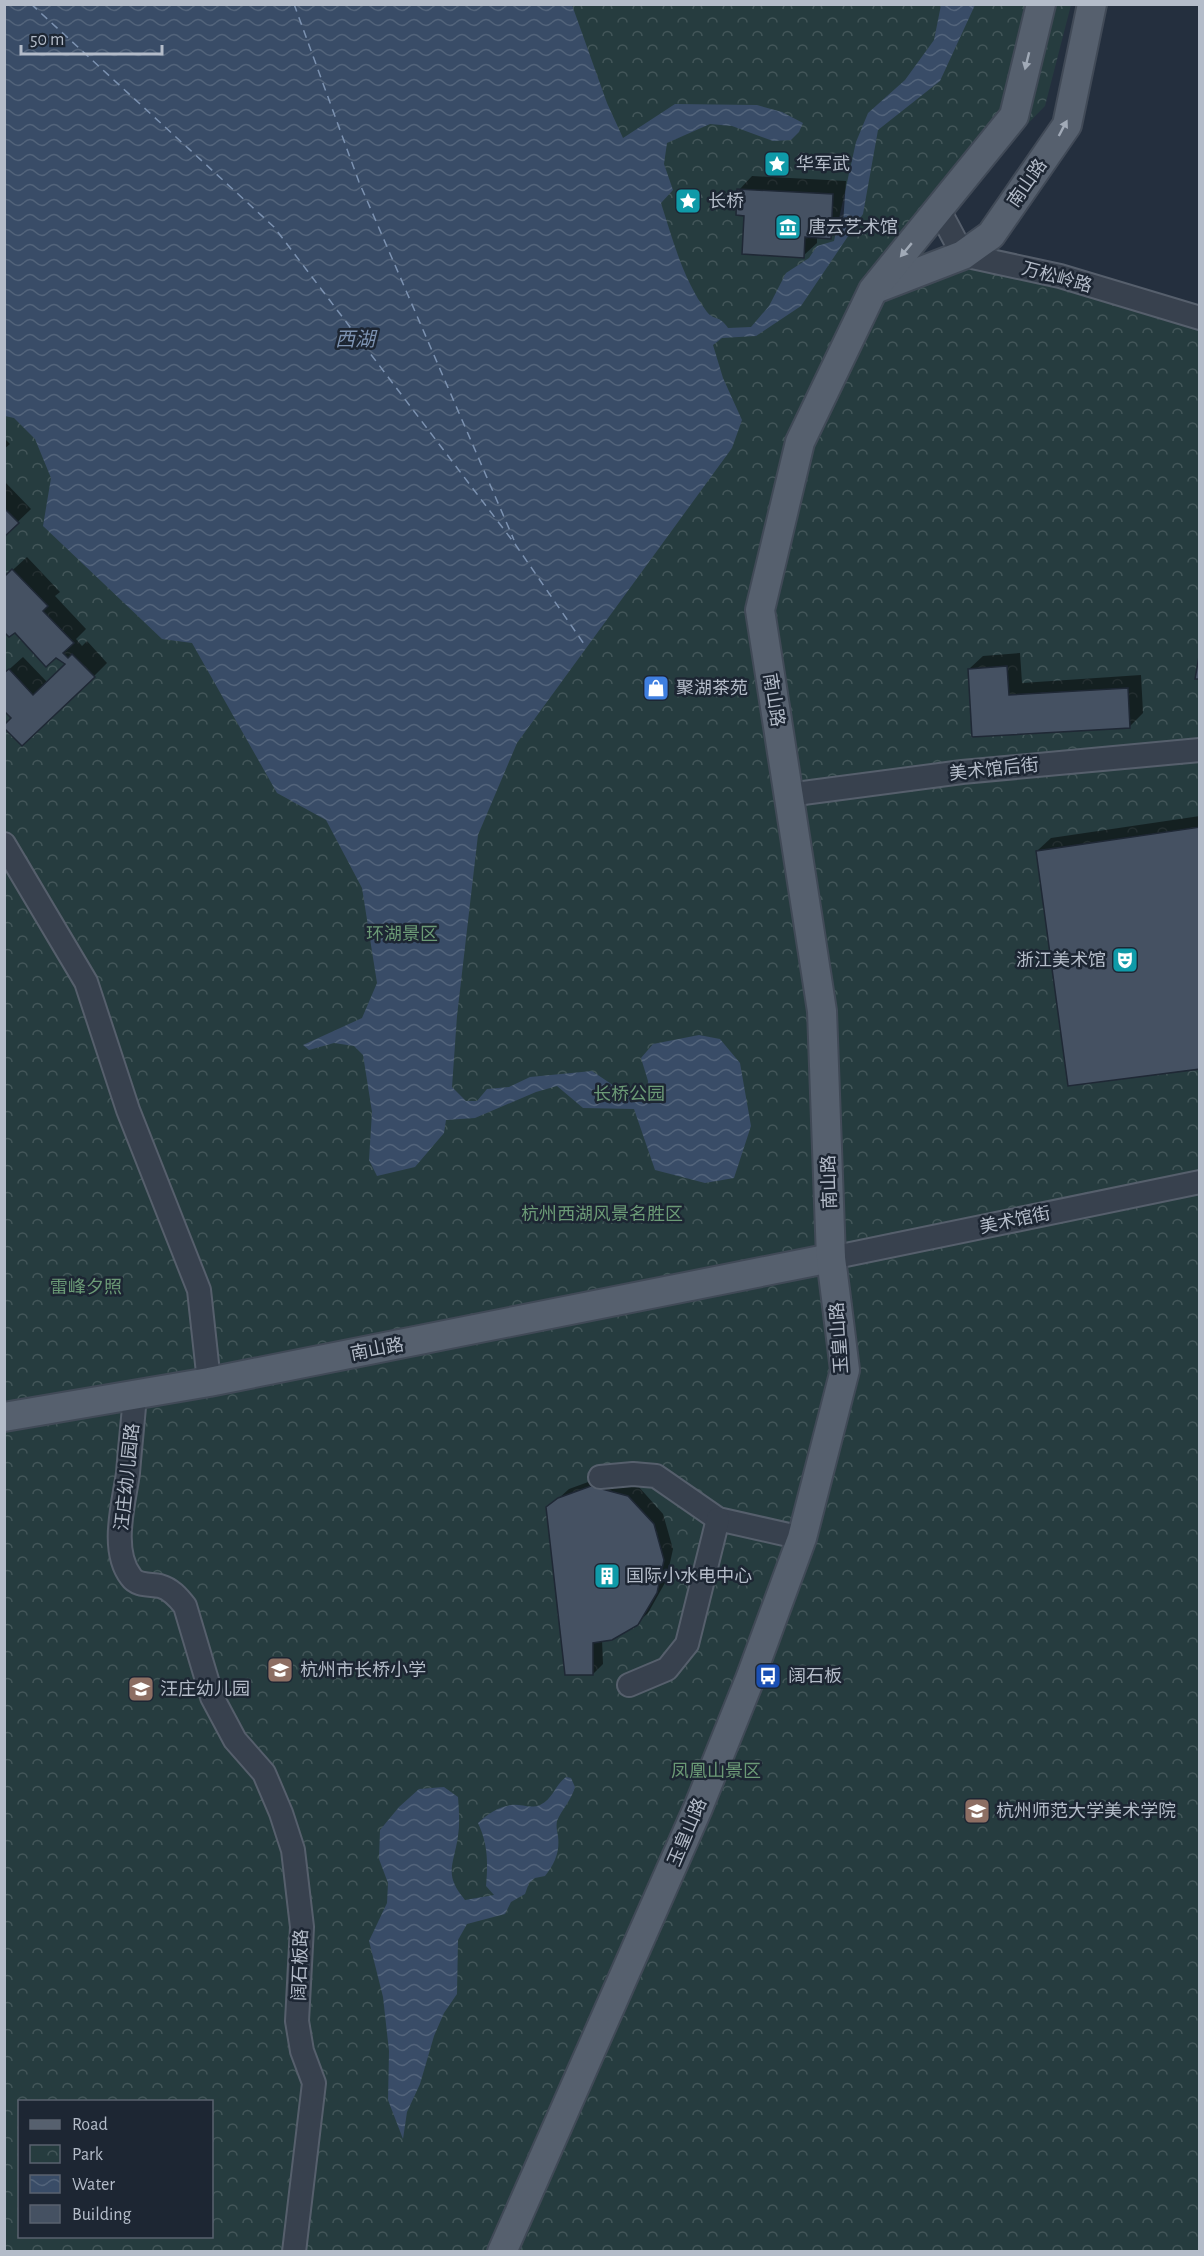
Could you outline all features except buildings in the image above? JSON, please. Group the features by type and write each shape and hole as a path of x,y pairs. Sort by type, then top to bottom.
{"main road":[{"name":"南山路","path":"4,1417 209,1383 831,1258 822,1011 760,610 800,442 873,290 1014,116 1041,4"},
{"name":"南山路","path":"873,290 963,255 991,235 1067,125 1092,4"},
{"name":"玉皇山路","path":"502,2252 698,1808 750,1679 802,1538 845,1370 831,1258"}],"street":[{"path":"939,210 963,255"},
{"name":"万松岭路","path":"963,255 1060,276 1200,318"},
{"name":"美术馆后街","path":"788,795 962,772 1200,750"},
{"path":"4,844 86,982 128,1110 199,1290 209,1383"},
{"name":"美术馆街","path":"831,1258 1200,1182"},
{"name":"汪庄幼儿园路","path":"135,1395 127,1476 120,1518 123,1563 132,1579 144,1584 162,1586 176,1594 185,1606 212,1697"},
{"path":"600,1477 633,1474 656,1476 718,1519 802,1538"},
{"path":"629,1685 667,1669 687,1644 718,1519"},
{"name":"阔石板路","path":"212,1697 235,1740 264,1773 293,1850 302,1927 297,2021 302,2051 314,2083 294,2252"}],"green space":[{"name":"杭州西湖风景名胜区","path":"5,5 1071,5 1045,106 907,248 980,267 1075,286 1199,327 1199,2251 5,2252"}],"water":[{"name":"西湖","path":"5,4 572,5 607,103 623,138 675,104 757,105 782,112 803,123 799,132 791,140 773,141 732,126 710,124 667,143 664,164 673,190 661,203 674,245 691,287 699,300 709,314 722,321 728,328 751,327 769,306 786,273 809,258 817,246 834,241 856,142 868,113 905,80 934,40 941,5 975,5 940,81 878,130 863,214 801,306 756,336 722,338 713,345 723,378 742,420 732,448 517,743 478,835 457,1016 452,1087 466,1101 477,1101 487,1089 509,1087 530,1077 592,1071 626,1094 647,1097 648,1081 641,1058 653,1044 699,1035 720,1039 740,1063 751,1126 734,1178 705,1183 655,1170 634,1109 583,1108 557,1086 536,1092 475,1118 446,1120 444,1133 415,1167 377,1176 369,1160 372,1112 363,1055 354,1046 334,1043 309,1050 303,1045 362,1018 377,983 362,888 326,820 277,793 192,643 162,639 43,526 51,478 35,439 14,418 5,416"},
{"path":"566,1777 571,1778 575,1787 557,1821 557,1852 549,1871 545,1876 535,1878 529,1883 525,1894 511,1902 505,1914 467,1924 458,1940 457,1994 444,2013 434,2036 420,2084 407,2112 403,2139 388,2100 389,2051 383,1997 369,1941 387,1903 388,1883 379,1859 380,1830 399,1807 419,1789 444,1787 458,1797 459,1831 452,1869 454,1883 465,1900 494,1895 486,1886 484,1838 478,1823 493,1811 506,1806 540,1805"}],"ferry route":[{"path":"31,4 274,227 515,544 584,644"},
{"path":"294,4 359,182 514,540"}],"place":[{"name":"华军武","path":"777,164"},
{"name":"长桥","path":"688,201"},
{"name":"唐云艺术馆","path":"788,227"},
{"name":"聚湖茶苑","path":"656,688"},
{"name":"浙江美术馆","path":"1125,960"},
{"name":"国际小水电中心","path":"607,1576"},
{"name":"杭州市长桥小学","path":"280,1670"},
{"name":"阔石板","path":"768,1676"},
{"name":"汪庄幼儿园","path":"141,1689"},
{"name":"杭州师范大学美术学院","path":"977,1811"}],"park label":[{"name":"环湖景区","path":"402,934"},
{"name":"长桥公园","path":"629,1094"},
{"name":"雷峰夕照","path":"86,1287"},
{"name":"凤凰山景区","path":"716,1771"}]}
